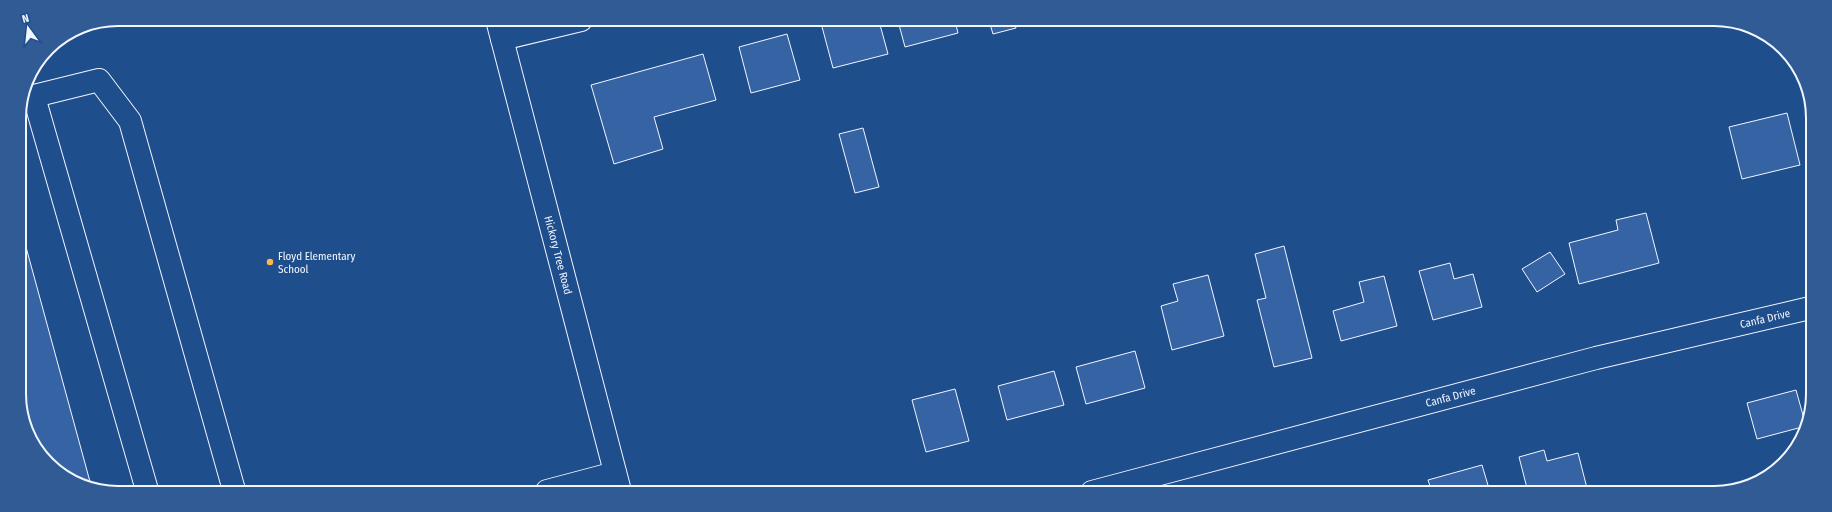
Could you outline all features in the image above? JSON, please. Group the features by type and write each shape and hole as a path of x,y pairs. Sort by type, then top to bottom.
{"street":[{"path":"500,30 532,26"},
{"name":"Hickory Tree Road","path":"500,30 618,482"},
{"path":"28,98 99,80 130,121 233,486"},
{"path":"28,99 146,486"},
{"name":"Canfa Drive","path":"1115,486 1596,358 1806,309"},
{"path":"586,486 618,482"}],"building":[{"path":"822,26 880,26 888,54 833,68"},
{"path":"899,26 956,26 958,33 905,47"},
{"path":"991,26 1015,26 1016,28 993,34"},
{"path":"787,34 800,80 751,93 739,47"},
{"path":"703,54 716,100 654,117 663,149 614,164 591,85"},
{"path":"1787,113 1800,165 1742,179 1729,127"},
{"path":"863,128 879,187 855,193 839,134"},
{"path":"1646,213 1659,263 1579,284 1569,243 1618,230 1616,220"},
{"path":"1284,246 1312,358 1274,367 1257,300 1266,298 1255,254"},
{"path":"26,247 90,481 77,477 53,459 38,440 31,424 26,400"},
{"path":"1550,252 1565,274 1537,292 1522,269"},
{"path":"1450,263 1454,279 1473,274 1482,307 1433,320 1419,271"},
{"path":"1208,275 1224,336 1172,350 1161,306 1178,301 1173,284"},
{"path":"1384,276 1397,326 1341,341 1333,311 1364,302 1359,282"},
{"path":"1135,351 1145,388 1086,404 1076,367"},
{"path":"1054,371 1064,405 1007,420 998,386"},
{"path":"955,389 969,441 926,452 912,400"},
{"path":"1796,390 1803,416 1800,428 1757,439 1747,403"},
{"path":"1544,450 1547,461 1578,453 1586,486 1526,486 1519,457"},
{"path":"1482,465 1488,486 1430,486 1428,480"}],"place":[{"name":"Floyd Elementary School","path":"270,262"}]}
